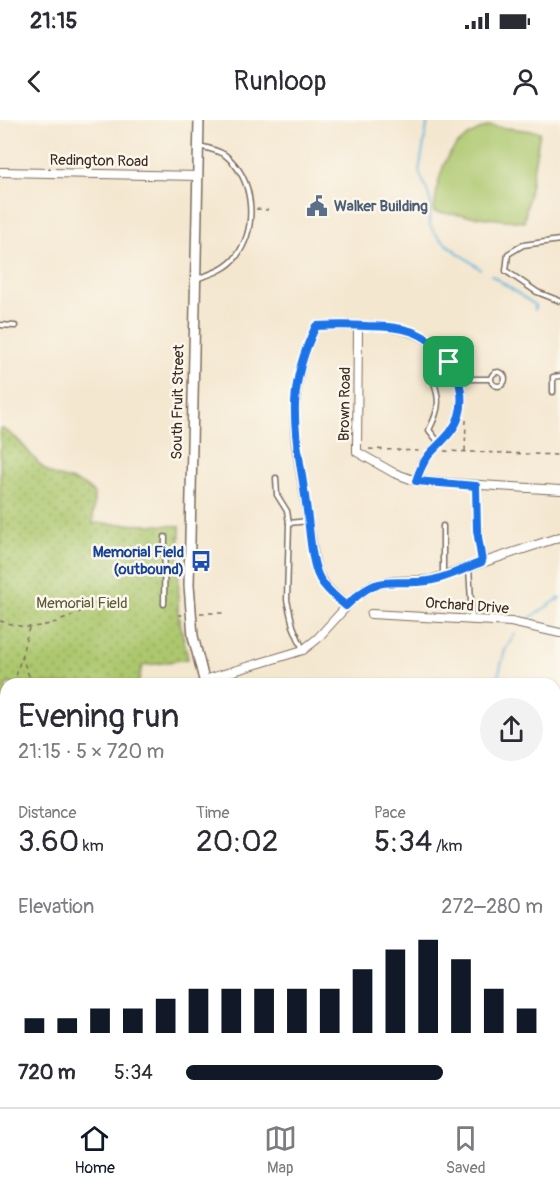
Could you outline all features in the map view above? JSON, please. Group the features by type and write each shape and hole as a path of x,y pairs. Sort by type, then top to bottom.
{"street":[{"name":"South Fruit Street","path":"200,120 189,585 193,636 203,678"},
{"name":"Redington Road","path":"0,172 198,176"},
{"path":"346,606 320,579 316,568 294,423 295,391 302,360 316,326 406,329 423,336 449,362 458,379 461,397 459,416 456,425 440,447 424,463 416,481"},
{"name":"Brown Road","path":"358,326 357,452 394,473 416,481 560,490"},
{"path":"216,678 303,650 317,639 346,606 364,590 384,582 430,580 560,537"},
{"name":"Orchard Drive","path":"371,614 511,622 560,633"}],"lane":[{"path":"195,279 220,270 236,257 247,229 251,209 246,187 234,164 217,151 199,146"},
{"path":"560,240 523,245 508,254 506,271 537,292 560,301"},
{"path":"0,325 15,326"},
{"path":"439,350 429,364 438,394 436,417 429,430 440,447"},
{"path":"553,392 553,377 560,376"},
{"path":"458,379 491,379"},
{"path":"276,478 277,495 287,511 289,523 287,600 293,626 303,650"},
{"path":"476,486 477,530 482,562"},
{"path":"289,523 309,521"},
{"path":"442,526 443,576"},
{"path":"164,604 165,537"},
{"path":"469,567 472,620"}],"path":[{"path":"255,209 268,210"},
{"path":"465,452 466,420"},
{"path":"440,447 465,452 560,455"},
{"path":"369,449 425,451"},
{"path":"0,621 29,627 83,611 96,603"},
{"path":"210,613 223,613"},
{"path":"15,678 29,627"},
{"path":"21,654 30,678"}],"green space":[{"path":"490,126 540,132 524,222 434,212 438,183 447,158 463,139"},
{"name":"Memorial Field","path":"0,428 20,442 48,472 82,484 94,494 93,523 180,526 178,613 188,659 142,666 139,678 0,678"}],"waterway":[{"path":"428,120 419,171 430,201 430,226 441,239 480,269"},
{"path":"491,275 535,305 535,310"},
{"path":"531,617 560,598"},
{"path":"498,678 505,650 515,634"}],"place":[{"name":"Walker Building","path":"317,206"},
{"name":"Memorial Field (outbound)","path":"201,561"}],"route":[{"path":"316,326 397,327 423,336 449,362 460,388 459,416 449,435 420,469 416,481 476,486 477,530 482,562 430,580 395,581 373,585 346,606 327,588 316,568 296,444 295,391 307,345 316,326"}]}
